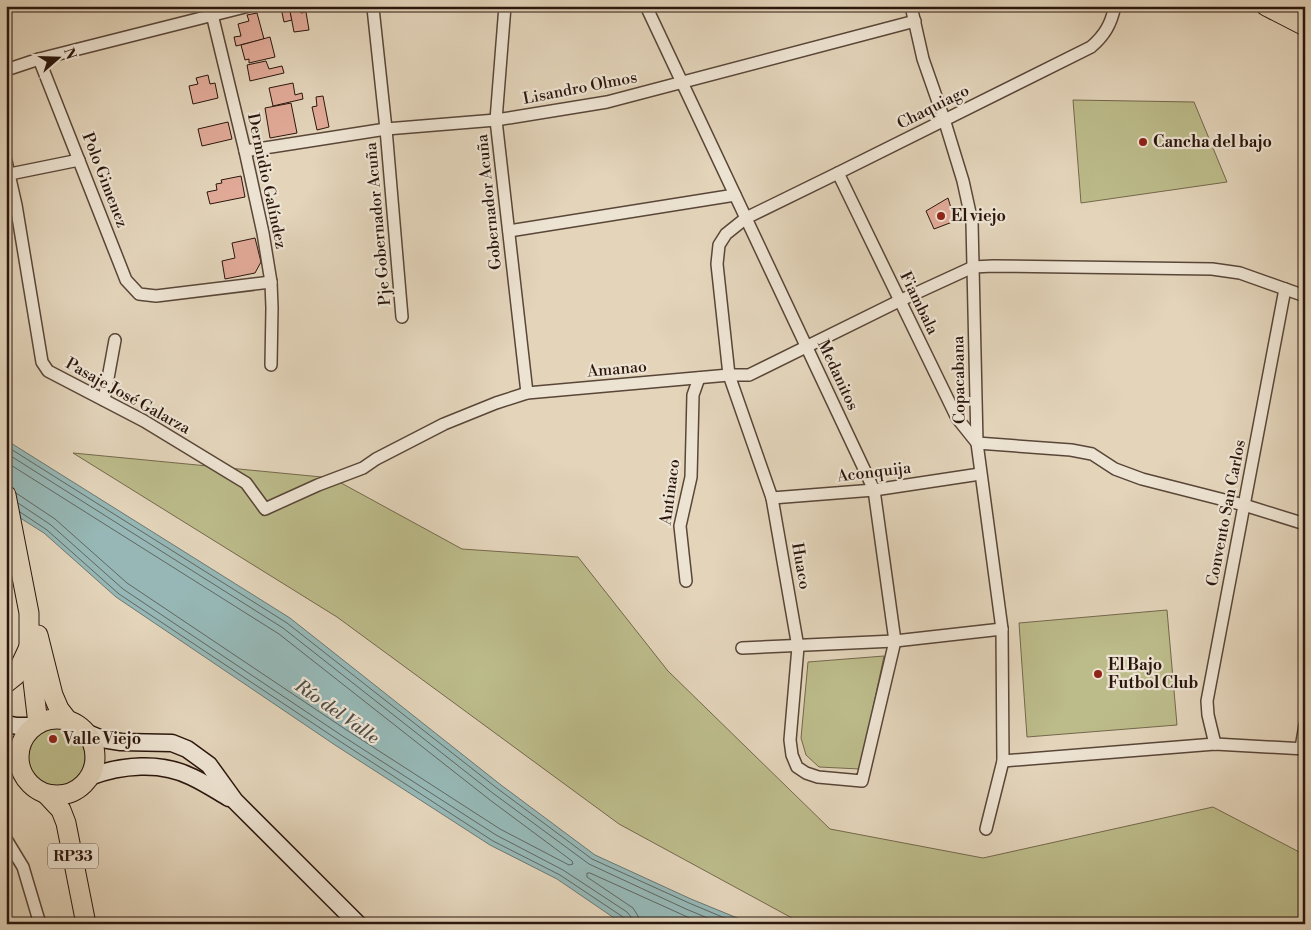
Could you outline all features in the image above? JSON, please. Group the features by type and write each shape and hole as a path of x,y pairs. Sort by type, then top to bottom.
{"main road":[{"path":"1266,6 1305,26"},
{"path":"6,495 27,605 36,725"},
{"path":"27,605 37,633 53,695 69,722"},
{"path":"6,683 16,675 29,647"},
{"path":"6,724 17,726 36,725 53,720 69,722 85,732 102,739 122,742 172,743 187,749 209,765 235,802 358,924"},
{"path":"21,770 19,760 20,749 25,736 36,725"},
{"name":"RP33","path":"85,732 94,750 94,759 83,783 75,813 97,924"},
{"path":"6,756 21,770"},
{"path":"46,794 64,795 105,771 120,768 154,767 170,769 191,776 235,802"},
{"name":"RP33","path":"21,770 32,786 46,794 61,810 66,823 86,924"}],"street":[{"path":"6,70 211,11 249,6"},
{"name":"Gobernador Acuña","path":"505,6 496,120 527,393"},
{"name":"Medanitos","path":"646,6 874,490 895,641 862,781 818,776 806,773 797,767"},
{"name":"Copacabana","path":"911,6 923,58 963,181 972,222 977,442 1002,629 1004,761 986,829"},
{"name":"Chaquiago","path":"746,218 1092,47 1103,36 1112,21 1115,6"},
{"name":"Pje Gobernador Acuña","path":"372,8 386,129 402,317"},
{"name":"Dermidio Galíndez","path":"211,11 263,233 271,282 271,365"},
{"name":"Lisandro Olmos","path":"245,151 386,129 496,120 607,102 915,21"},
{"name":"Polo Gimenez","path":"39,59 126,280 139,294 156,296 271,282"},
{"path":"10,174 79,160"},
{"name":"Pasaje José Galarza","path":"6,162 10,174 36,316 42,362 48,371 144,421 246,483 265,508"},
{"name":"Fiambala","path":"838,173 957,418 977,442"},
{"path":"509,231 735,195"},
{"path":"729,375 717,264 719,245 726,234 746,218"},
{"path":"973,267 1212,269 1240,272 1305,296"},
{"name":"Amanao","path":"265,508 363,468 376,459 444,424 527,393 729,375 749,375 899,301 973,267"},
{"name":"Convento San Carlos","path":"1215,744 1208,715 1207,701 1285,289"},
{"path":"104,400 115,340"},
{"name":"Huaco","path":"729,375 772,498 778,525 798,647 790,740 792,756 797,767"},
{"name":"Antinaco","path":"686,581 680,526 691,477 693,395 699,378"},
{"path":"977,442 1072,450 1092,454 1115,469 1142,479 1244,504 1305,524"},
{"name":"Aconquija","path":"772,498 874,490 980,474"},
{"path":"742,648 798,647 895,641 1002,629"},
{"path":"1004,761 1215,744 1303,748 1305,725"},
{"path":"6,839 23,867 40,924"}],"shaded area":[{"name":"Cancha del bajo","path":"1073,100 1194,102 1227,182 1081,203"},
{"path":"73,453 332,478 462,549 578,557 668,671 830,829 983,858 1213,807 1305,855 1305,924 803,924 619,824 337,617"},
{"name":"El Bajo Futbol Club","path":"1167,610 1177,725 1027,737 1019,623"},
{"path":"884,656 860,769 819,767 806,755 801,738 808,662"},
{"path":"56,728 72,733 80,741 85,757 80,773 72,781 56,786 40,781 32,773 27,757 32,741 40,733"}],"water":[{"name":"Río del Valle","path":"6,440 290,618 501,785 595,855 691,899 752,924 623,924 557,879 490,845 335,745 116,597 44,533 6,509"}],"building":[{"path":"289,6 292,20 284,22 281,8"},
{"path":"300,9 301,13 306,12 309,30 294,32 290,11"},
{"path":"257,13 264,39 236,46 234,37 241,36 238,24 249,21 247,15"},
{"path":"270,37 275,57 249,63 249,59 245,60 241,45"},
{"path":"266,61 269,69 282,66 284,73 250,81 247,65"},
{"path":"208,75 210,84 215,83 218,98 193,104 189,86 198,84 196,78"},
{"path":"293,83 295,95 302,93 303,99 273,106 269,88"},
{"path":"323,96 329,127 317,130 312,107 317,106 316,97"},
{"path":"291,103 297,133 270,138 265,108"},
{"path":"228,122 232,139 202,146 198,129"},
{"path":"241,176 245,197 210,204 207,192 217,190 216,184 222,183 221,180"},
{"name":"El viejo","path":"948,198 955,221 934,229 926,211"},
{"path":"255,238 261,262 255,273 225,279 222,261 235,258 232,243"}],"place":[{"name":"Cancha del bajo","path":"1143,142"},
{"name":"El viejo","path":"941,216"},
{"name":"El Bajo Futbol Club","path":"1098,674"},
{"name":"Valle Viejo","path":"53,739"}]}
